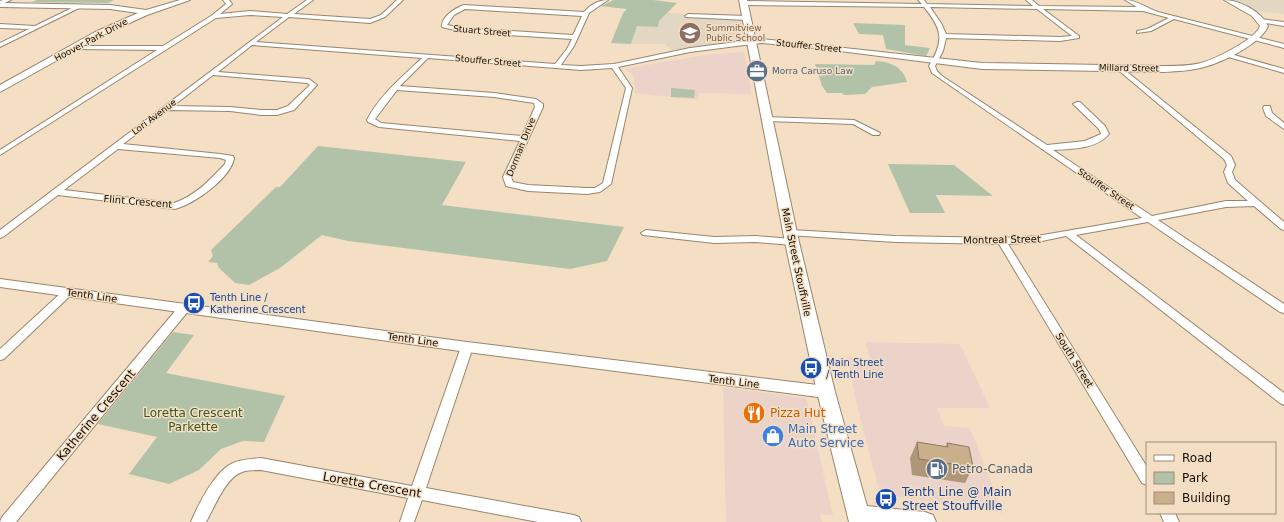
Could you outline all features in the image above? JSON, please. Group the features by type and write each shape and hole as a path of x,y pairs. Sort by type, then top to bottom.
{"main road":[{"name":"Main Street Stouffville","path":"744,1 746,18 767,119 826,392 860,518"},
{"path":"860,518 925,522"}],"street":[{"path":"0,4 8,0"},
{"name":"Hoover Park Drive","path":"0,89 98,34 146,12 187,0"},
{"path":"0,153 215,16 229,4 226,0"},
{"name":"Lori Avenue","path":"0,235 250,43 310,0"},
{"path":"215,16 250,14 370,21 385,16 400,0"},
{"path":"558,66 568,53 584,14 590,7 605,0"},
{"path":"921,0 940,25 943,36 942,49 935,60"},
{"path":"943,36 1060,39 1077,38 1076,35 1058,24 1029,0"},
{"path":"1128,0 1144,9 1174,18 1284,46"},
{"path":"1227,0 1255,15 1261,21 1264,27 1263,31 1255,38"},
{"path":"744,1 926,6 1144,9"},
{"path":"0,4 110,6 146,12"},
{"path":"0,45 80,6"},
{"name":"Stuart Street","path":"575,37 463,30 444,26 445,22 454,12 464,7 584,14"},
{"path":"688,16 746,18"},
{"path":"1139,32 1149,30 1174,18"},
{"path":"1261,21 1284,24"},
{"path":"0,26 36,27"},
{"name":"Millard Street","path":"935,60 982,66 1190,68 1206,64 1255,38"},
{"name":"Stouffer Street","path":"250,43 581,68 614,66 690,50 762,41 935,60 932,66 940,77 1284,309"},
{"path":"76,47 163,48"},
{"path":"1227,54 1284,71"},
{"path":"427,56 395,88 373,116 371,120 374,123 387,126 524,139"},
{"name":"Dorman Drive","path":"395,88 494,95 536,101 539,104 539,107 507,177 509,184 528,188 587,191 603,187 607,184 611,172 629,88 625,80 614,66"},
{"path":"1119,68 1228,158 1231,165 1228,172 1231,181 1284,226"},
{"path":"165,108 277,112 286,111 295,105 314,85 309,81 212,73"},
{"path":"1045,148 1090,142 1103,137 1105,134 1102,128 1077,104"},
{"path":"1267,108 1268,114 1284,127"},
{"path":"767,119 854,122 876,133"},
{"name":"Flint Crescent","path":"55,192 175,206 189,202 196,197 229,165 230,161 230,158 220,156 116,146"},
{"name":"Montreal Street","path":"646,233 714,240 792,238 1002,241 1043,239 1068,232 1110,227 1149,218 1226,204 1257,203"},
{"path":"1068,232 1284,400"},
{"name":"South Street","path":"1002,241 1146,477"},
{"name":"Tenth Line","path":"0,283 467,347 826,392"},
{"path":"0,356 68,292"},
{"name":"Katherine Crescent","path":"7,522 185,308"},
{"path":"407,522 467,347"},
{"name":"Loretta Crescent","path":"198,522 225,477 236,468 246,465 261,464 574,522"}],"shaded area":[{"path":"1234,0 1284,0 1284,14 1255,11"},
{"name":"Summitview Public School","path":"667,13 741,16 747,40 672,50 665,44 631,44 637,26 659,21"},
{"path":"744,52 752,94 699,93 698,100 635,93 634,76 625,69 704,55"},
{"path":"865,342 960,344 990,408 937,408 944,426 970,428 1003,513 880,494 857,405 847,357 870,359"},
{"path":"723,387 806,398 833,515 820,514 822,522 726,522"}],"green space":[{"path":"37,0 114,0 108,3 32,2"},
{"path":"614,0 653,0 677,3 659,21 658,27 637,26 631,44 611,43 623,13 627,9 600,6"},
{"path":"853,23 905,25 905,45 930,48 926,56 886,49 883,35 859,34"},
{"path":"876,61 896,66 903,73 907,82 872,87 865,94 844,95 842,93 827,93 822,86 815,64 874,65"},
{"path":"671,88 695,90 694,98 671,97"},
{"path":"318,146 466,162 442,205 624,227 607,261 570,269 348,241 322,235 280,268 249,285 235,283 219,268 217,263 208,262 213,256 211,250 276,187 280,187"},
{"path":"888,164 954,165 993,196 936,195 945,213 910,213"},
{"name":"Loretta Crescent Parkette","path":"173,332 194,335 166,373 285,396 264,442 243,441 221,449 199,470 169,484 129,474 157,437 98,424"}],"building":[{"path":"917,442 948,447 947,443 969,447 973,467 919,459"}],"place":[{"name":"Summitview Public School","path":"690,33"},
{"name":"Morra Caruso Law","path":"757,71"},
{"name":"Tenth Line / Katherine Crescent","path":"194,303"},
{"name":"Main Street / Tenth Line","path":"811,368"},
{"name":"Pizza Hut","path":"754,413"},
{"name":"Main Street Auto Service","path":"773,436"},
{"name":"Petro-Canada","path":"937,469"},
{"name":"Tenth Line @ Main Street Stouffville","path":"886,499"}]}
